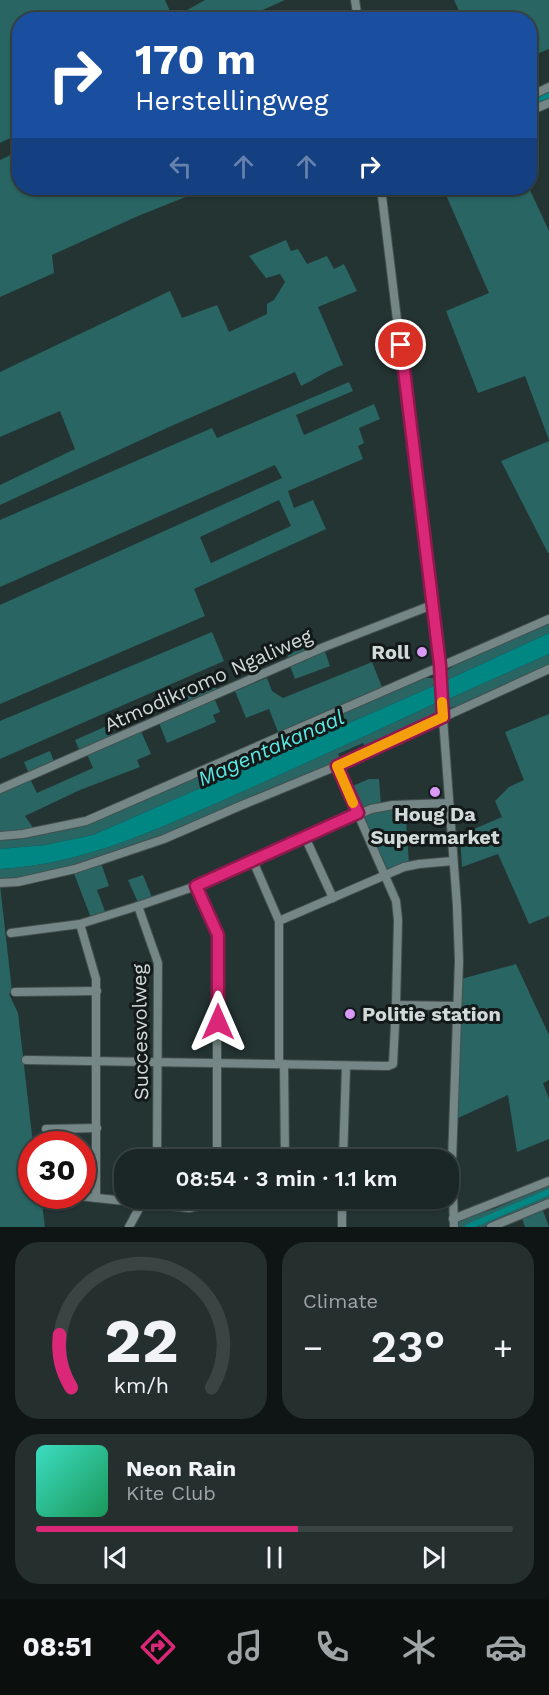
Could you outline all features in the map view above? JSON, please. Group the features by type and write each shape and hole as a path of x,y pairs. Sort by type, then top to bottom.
{"street":[{"path":"382,195 440,670 458,928 452,1149"},
{"name":"Atmodikromo Ngaliweg","path":"0,789 287,663 432,605"},
{"path":"0,836 33,833 86,821 440,670 549,619"},
{"path":"0,883 30,880 75,869 137,849 337,766 549,669"},
{"path":"26,1060 217,1062 346,1067 393,1064 397,907 386,875 337,766"},
{"path":"11,933 80,924 196,886 358,813 393,805 449,802"},
{"path":"305,837 333,898"},
{"path":"253,861 279,921 285,1149"},
{"path":"279,921 404,867 453,861"},
{"path":"196,886 218,935 218,1149"},
{"name":"Succesvolweg","path":"138,906 158,963 157,1149"},
{"path":"80,924 93,965 97,991 96,1198 114,1200"},
{"path":"15,992 97,991"},
{"path":"396,1005 457,1006"},
{"path":"344,1149 346,1067"},
{"path":"46,1129 97,1128"},
{"path":"453,1223 549,1181"},
{"path":"491,1227 549,1203"},
{"path":"129,1227 139,1209"},
{"path":"342,1209 342,1227"}],"shaded area":[{"path":"0,0 165,0 170,12 12,12 12,137 0,143"},
{"path":"205,0 285,0 258,12 184,12"},
{"path":"454,0 549,0 549,49 537,54 537,12 460,12"},
{"path":"12,154 12,195 190,195 52,255 54,273 0,297 0,160"},
{"path":"446,195 532,195 549,231 549,440 525,376 478,393 446,311 489,293"},
{"path":"286,240 291,251 298,249 307,264 327,256 334,269 344,264 357,291 318,307 343,365 301,386 295,372 0,505 0,485 75,449 60,411 0,437 0,372 170,291 182,318 217,305 229,332 267,314 267,304 274,300 285,282 280,274 266,278 249,256"},
{"path":"349,382 353,391 296,415 304,435 374,404 380,419 359,428 364,443 358,446 363,459 288,491 294,508 313,500 326,529 194,589 205,616 0,704 0,605 282,478 275,465 0,587 0,520 212,428 217,438","holes":["279,500 291,526 211,563 200,537"]},
{"path":"549,441 549,553 548,553 501,461"},
{"path":"549,621 549,633 445,681 444,673 458,662"},
{"path":"212,632 224,661 0,759 0,721"},
{"path":"549,633 549,654 446,700 445,681"},
{"path":"314,643 324,649 330,666 295,679 287,658 289,654"},
{"path":"549,654 549,666 458,707 446,708 446,700"},
{"path":"372,662 382,687 278,732 269,709 246,718 235,691 267,678 272,691 283,698"},
{"path":"420,678 433,678 436,685 93,835 45,845 0,849 0,840 23,839 92,823"},
{"path":"212,679 219,694 184,709 178,694"},
{"path":"436,685 436,703 180,819 92,852 32,866 0,869 0,849 45,845 93,835"},
{"path":"215,700 220,712 213,715 216,722 167,743 159,723"},
{"path":"436,703 438,714 434,718 366,748 363,743 338,754 341,761 193,824 77,866 39,875 0,880 0,869 62,860 151,831"},
{"path":"549,714 549,916 529,924 498,854 462,867 460,835 502,817 495,801 509,787 524,780 505,732"},
{"path":"109,725 115,738 81,754 75,740"},
{"path":"141,731 151,754 137,760 140,767 80,790 25,816 34,829 0,833 0,793 30,779 37,793 93,768 87,754"},
{"path":"50,751 55,765 30,776 24,762"},
{"path":"369,779 379,779 381,805 362,810 359,809 348,788"},
{"path":"415,807 416,822 406,822 409,864 386,869 363,816 379,809"},
{"path":"101,863 109,886 97,890 106,914 91,918 73,871"},
{"path":"143,875 153,900 139,905 128,880"},
{"path":"0,885 12,991 9,994 18,1013 32,1131 18,1131 18,1209 43,1209 45,1227 0,1227"},
{"path":"516,964 549,1035 549,1080 543,1083 549,1099 549,1139 517,1152 508,1095 458,1118 461,979"},
{"path":"549,1184 549,1199 484,1227 458,1227 458,1222 464,1217 494,1209"},
{"path":"542,1208 549,1227 525,1227 522,1218"}],"waterway":[{"path":"537,101 549,95"},
{"path":"468,1227 549,1192"},
{"path":"468,1227 499,1214"}],"slow traffic":[{"path":"353,803 337,766 443,717 442,702"}],"place":[{"name":"Roll","path":"422,652"},
{"name":"Houg Da Supermarket","path":"435,792"},
{"name":"Politie station","path":"350,1014"}],"route":[{"path":"218,1022 218,935 196,886 358,813 337,766 443,717 440,665 401,345"}],"water label":[{"name":"Magentakanaal","path":"271,748"}]}
